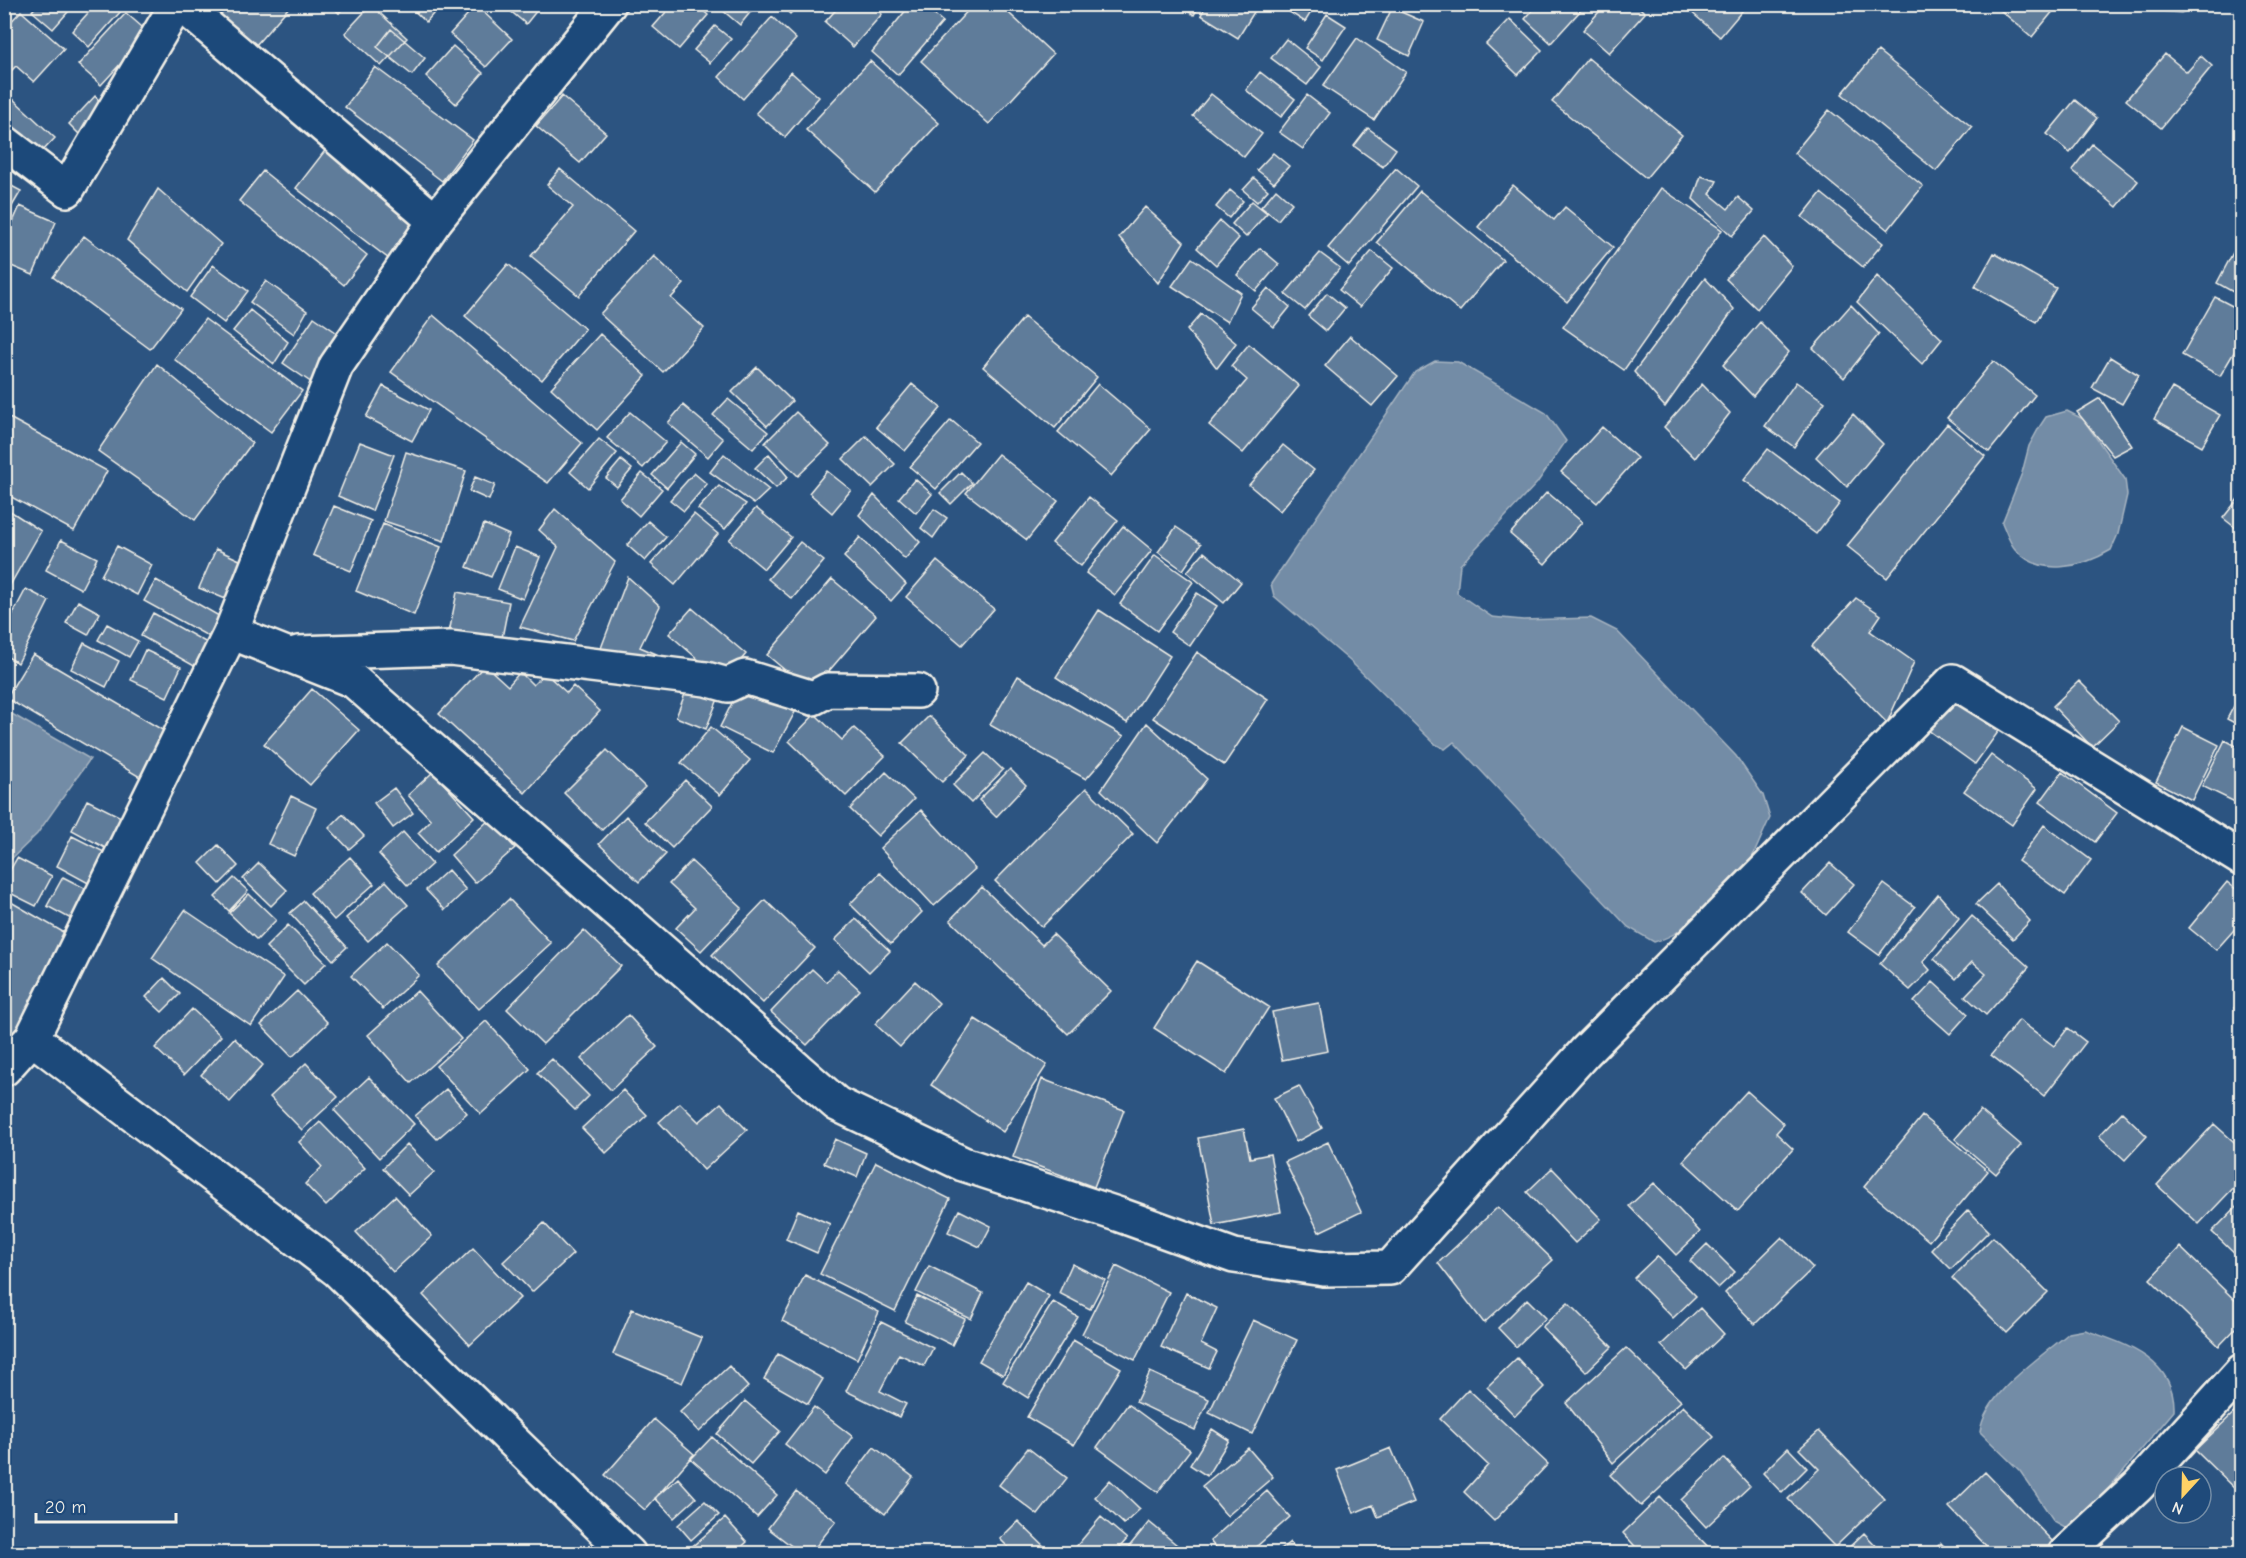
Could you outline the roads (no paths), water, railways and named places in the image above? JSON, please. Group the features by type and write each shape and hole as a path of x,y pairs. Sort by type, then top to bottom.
{"street":[{"path":"4,142 67,190 179,4 435,221"},
{"path":"4,1069 32,1038 231,632 336,366 435,221 609,4"},
{"path":"231,632 354,681 837,1104 963,1164 1120,1215 1234,1256 1324,1269 1390,1268 1586,1052 1953,681 2241,860"},
{"path":"285,653 450,648 706,680 728,685 745,677 813,698 828,690 918,691"},
{"path":"32,1038 337,1270 629,1554"},
{"path":"2065,1554 2138,1486 2241,1371"}],"water":[{"path":"2155,5 2202,5 2181,13 2160,11"},
{"path":"1435,361 1458,362 1546,413 1566,441 1537,483 1460,565 1457,593 1492,617 1523,620 1591,618 1617,631 1736,756 1763,795 1770,818 1744,873 1732,889 1712,908 1665,938 1654,942 1628,927 1454,742 1445,749 1435,744 1350,661 1274,596 1271,584 1415,372"},
{"path":"2067,411 2083,419 2125,479 2127,495 2118,534 2111,550 2075,565 2049,567 2025,558 2015,549 2002,523 2022,473 2029,446 2040,426 2046,417"},
{"path":"5,710 90,759 37,834 5,865"},
{"path":"2085,1330 2132,1348 2158,1367 2167,1379 2172,1393 2174,1411 2075,1527 2065,1527 2054,1521 2020,1471 1980,1432 1984,1418 1992,1404 2016,1377 2069,1333"}]}
